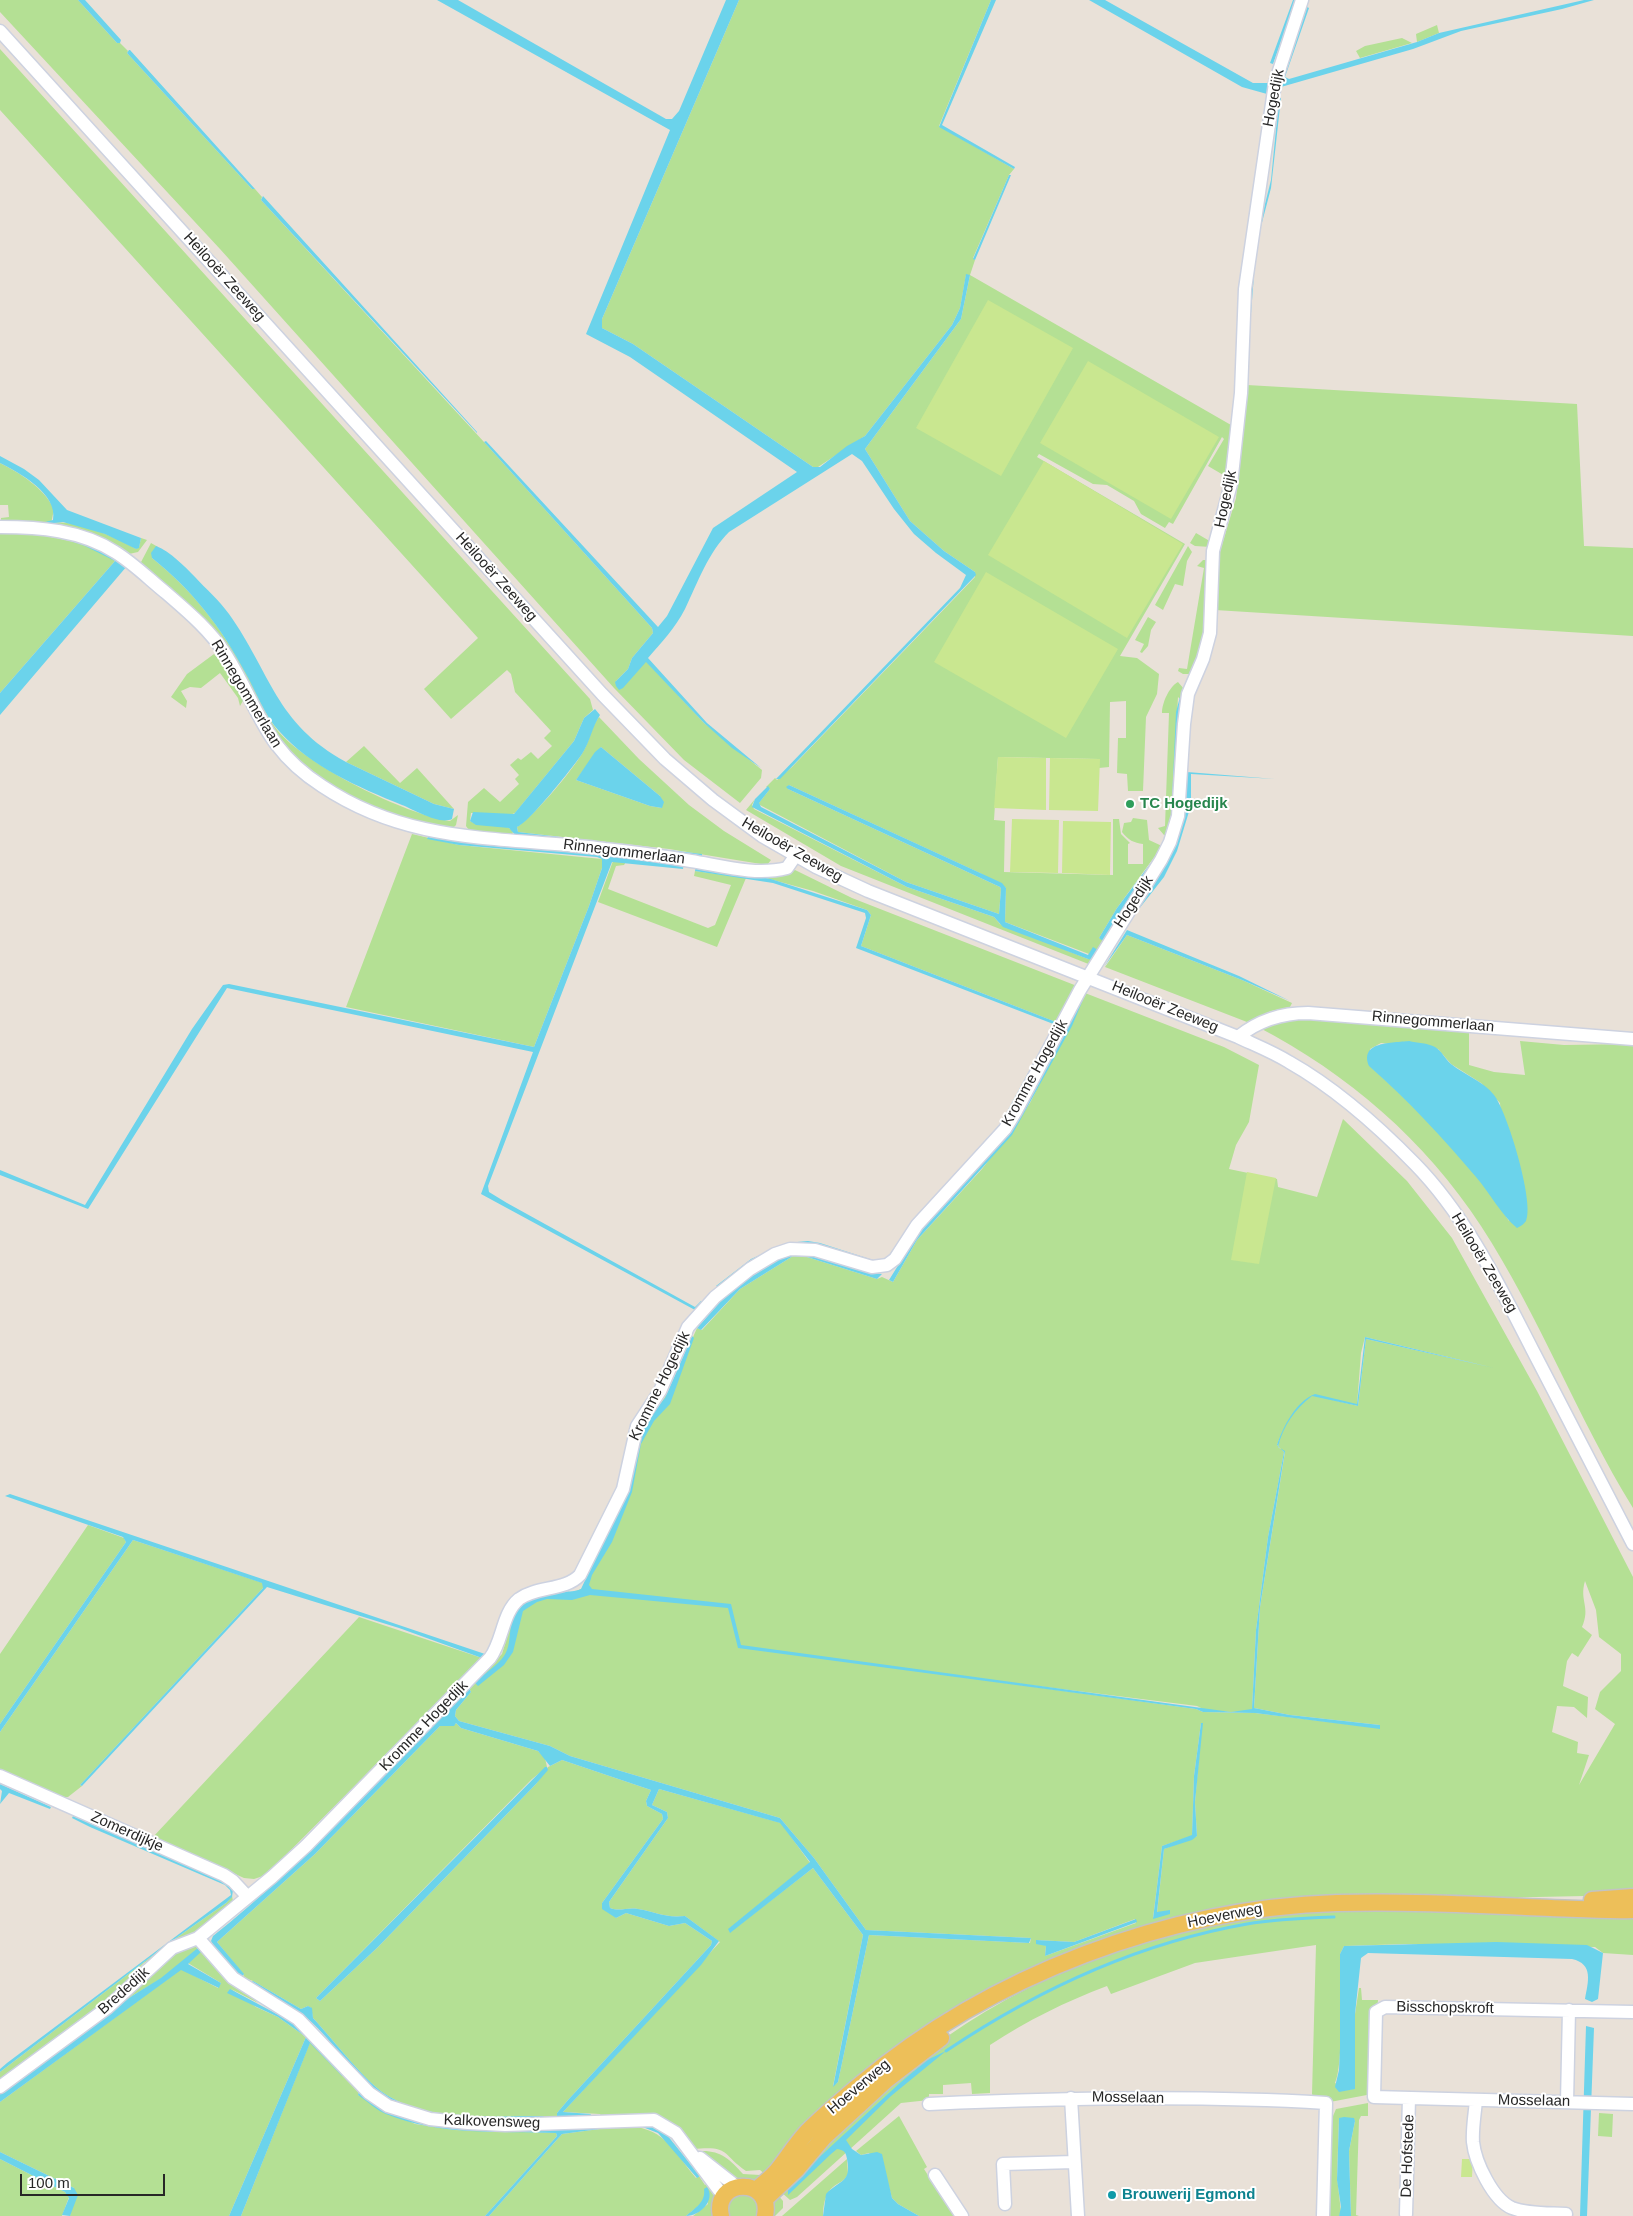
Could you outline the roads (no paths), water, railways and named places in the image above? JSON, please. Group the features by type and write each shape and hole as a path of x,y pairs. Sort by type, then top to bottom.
{"main road":[{"name":"Hoeverweg","path":"762,2202 780,2167 806,2133 883,2066 959,2014 1033,1978 1093,1952 1141,1936 1228,1914 1278,1907 1337,1903 1427,1903 1633,1897"},
{"name":"Hoeverweg","path":"1427,1903 1633,1910"},
{"path":"721,2216 721,2203 724,2197 737,2187 744,2186 762,2202"}],"street":[{"name":"Hogedijk","path":"1088,976 1161,860 1170,842 1178,816 1186,705 1192,683 1208,645 1211,622 1213,551 1231,484 1241,393 1244,289 1262,179 1268,124 1275,83 1302,0"},
{"name":"Heilooër Zeeweg","path":"0,31 639,733 665,759 713,800 755,831 796,855 868,891 1088,976 1238,1037 1288,1061 1330,1090 1386,1135 1416,1165 1465,1227 1507,1300 1633,1544"},
{"name":"Rinnegommerlaan","path":"0,528 35,528 77,536 103,545 126,560 186,610 216,641 278,748 304,774 362,809 402,824 437,833 606,849 756,871 787,868 796,855"},
{"name":"Kromme Hogedijk","path":"247,1896 306,1846 490,1658 501,1640 513,1606 518,1600 532,1592 567,1584 580,1575 623,1489 637,1426 660,1391 688,1327 714,1297 750,1269 775,1254 790,1249 815,1250 872,1267 883,1267 891,1263 917,1225 1010,1121 1088,976"},
{"name":"Rinnegommerlaan","path":"1238,1037 1256,1024 1273,1017 1308,1013 1633,1039"},
{"name":"Zomerdijkje","path":"0,1776 224,1875 233,1881 247,1896"},
{"name":"Brededijk","path":"0,2087 107,2008 172,1948 198,1938 247,1896"},
{"name":"Kalkovensweg","path":"198,1938 234,1978 298,2020 369,2093 388,2106 430,2119 505,2125 648,2119 670,2127 724,2197"},
{"name":"Bisschopskroft","path":"1374,2097 1376,2012 1385,2007 1633,2012"},
{"path":"1568,2102 1570,2010"},
{"name":"Mosselaan","path":"1374,2097 1633,2104"},
{"path":"1071,2098 1078,2216"},
{"name":"Mosselaan","path":"929,2104 1071,2098 1281,2100 1326,2103 1323,2216"},
{"name":"De Hofstede","path":"1406,2214 1409,2098"},
{"path":"1476,2100 1473,2143 1480,2167 1492,2190 1510,2207 1529,2212 1566,2214"},
{"name":"Kalkovensweg","path":"689,2151 737,2187"},
{"path":"1005,2204 1003,2164 1074,2162"},
{"path":"935,2175 962,2216"}],"water":[{"path":"78,0 85,0 121,40 120,43 117,43"},
{"path":"437,0 458,0 666,119 672,119 679,111 726,0 739,0 602,319 602,328 633,344 813,467 820,467 847,446 865,436 952,325 960,308 966,274 970,275 961,319 865,449 910,521 944,551 975,572 976,575 780,779 776,779 960,588 966,575 914,534 894,509 862,461 852,454 729,532 709,558 677,622 648,658 707,723 761,768 732,748 704,723 646,662 619,690 615,682 628,669 632,658 653,633 652,628 484,442 486,441 658,627 667,616 713,528 797,472 630,357 586,334 670,130"},
{"path":"991,0 996,0 942,125 1015,167 1014,169 939,127"},
{"path":"1089,0 1105,0 1253,83 1269,83 1267,94 1242,87"},
{"path":"1293,0 1296,0 1273,64 1270,63"},
{"path":"1584,0 1594,0 1562,9 1461,31 1413,49 1281,87 1307,7 1309,8 1285,77 1289,79 1417,42 1439,33"},
{"path":"129,50 255,189 252,189 127,53"},
{"path":"1279,98 1281,98 1271,188 1259,234 1255,262 1247,365 1251,286 1261,220 1271,180"},
{"path":"1009,175 1011,175 975,260 973,259"},
{"path":"263,196 477,432 477,433 261,200"},
{"path":"0,456 24,469 39,480 67,510 141,538 139,548 136,549 105,534 63,522 45,524 45,522 53,520 53,510 50,502 36,486 17,472 0,463"},
{"path":"55,536 102,551 127,566 0,715 0,693 115,561 85,546"},
{"path":"156,546 182,564 225,609 243,636 277,696 304,731 322,747 346,762 434,804 454,809 452,819 434,819 369,791 336,775 292,744 269,718 236,655 215,624 180,583 152,558 151,553"},
{"path":"1180,697 1176,791 1171,822 1176,712"},
{"path":"595,709 600,715 582,754 540,806 517,827 518,832 702,854 702,857 516,836 509,828 476,825 470,821 473,812 514,814 574,741 584,718"},
{"path":"601,747 660,796 664,802 662,808 650,806 576,780 595,752"},
{"path":"1187,772 1275,779 1191,774 1191,805 1177,851 1164,877 1135,914 1169,858 1184,812"},
{"path":"789,785 1002,883 1006,888 1005,922 1088,955 1093,947 1098,950 1092,960 1003,927 994,917 907,887 752,807 755,799 768,786 770,789 759,803 761,807 906,882 999,914 1000,887 788,789 786,787"},
{"path":"428,837 684,863 683,869 612,862 488,1186 489,1192 507,1203 695,1307 701,1301 703,1303 695,1310 481,1194 533,1052 227,988 88,1209 0,1175 0,1170 85,1205 192,1029 223,985 229,984 534,1047 589,906 602,868 602,859 597,857 459,845 427,839"},
{"path":"1156,856 1103,941 1099,938 1117,908"},
{"path":"696,865 771,879 867,910 871,915 861,946 1056,1022 1056,1025 856,948 866,918 865,913 773,883 695,871"},
{"path":"1127,930 1239,976 1290,1001 1127,935 1104,967"},
{"path":"1083,992 1085,995 1072,1026 1012,1135 917,1240 893,1282 889,1280 922,1227 1001,1143 1020,1117 1072,1019"},
{"path":"1048,1036 1050,1037 1000,1127 919,1215 887,1260 873,1262 828,1248 794,1244 779,1247 765,1253 718,1287 716,1286 751,1259 786,1243 808,1241 820,1243 876,1261 888,1257 913,1220 1001,1123"},
{"path":"1409,1041 1435,1047 1451,1064 1485,1086 1494,1095 1506,1119 1512,1137 1527,1196 1528,1211 1526,1221 1517,1228 1451,1148 1398,1092 1369,1066 1367,1058 1373,1048 1387,1043"},
{"path":"787,1255 824,1257 865,1272 882,1274 877,1279 807,1257 793,1256 740,1289 701,1330 697,1328 732,1288"},
{"path":"692,1336 694,1338 670,1404 654,1421 641,1444 632,1492 612,1542 592,1575 589,1585 592,1589 731,1604 741,1645 1231,1712 1252,1709 1256,1630 1268,1537 1284,1452 1280,1448 1285,1451 1260,1607 1254,1708 1290,1715 1380,1725 1380,1729 1255,1713 1203,1712 1196,1709 738,1648 728,1608 590,1595 572,1600 547,1599 537,1602 523,1611 513,1652 504,1665 478,1686 474,1682 504,1656 509,1642 514,1612 519,1606 525,1601 544,1594 581,1589 625,1495 637,1436 649,1417 665,1398"},
{"path":"1365,1337 1494,1368 1366,1339 1358,1406 1312,1396 1290,1418 1278,1446 1291,1415 1308,1397 1315,1394 1357,1404"},
{"path":"10,1494 485,1654 482,1658 399,1628 267,1587 82,1786 80,1785 263,1588 262,1583 133,1540 0,1732 0,1724 126,1542 123,1537 5,1496"},
{"path":"469,1688 471,1692 456,1710 455,1716 459,1721 550,1746 570,1756 780,1818 814,1858 866,1930 1031,1938 1029,1943 869,1935 838,2082 833,2087 863,1935 813,1868 730,1933 728,1929 810,1862 780,1823 659,1789 652,1805 667,1812 668,1818 609,1902 610,1908 617,1910 645,1910 666,1915 685,1916 719,1941 701,1965 563,2112 591,2114 589,2118 557,2119 557,2113 568,2100 711,1945 712,1941 685,1923 669,1926 626,1913 616,1918 602,1909 602,1903 663,1819 662,1814 647,1806 646,1801 651,1790 562,1760 550,1766 538,1751 461,1728 456,1723 454,1726 440,1726 315,1854 217,1942 244,1974 242,1977 217,1953 211,1941 213,1936 281,1878 313,1847"},
{"path":"1201,1723 1203,1723 1195,1802 1197,1836 1192,1840 1164,1849 1157,1912 1170,1910 1170,1914 1153,1919 1162,1846 1192,1835 1194,1776"},
{"path":"545,1767 548,1770 536,1784 378,1947 320,2001 316,1998"},
{"path":"0,1784 51,1807 50,1809 9,1793 0,1804 2,1791"},
{"path":"73,1816 227,1883 233,1890 232,1897 0,2072 0,2069 7,2063 231,1895 230,1890 225,1885 90,1827 72,1818"},
{"path":"1136,1919 1137,1922 1045,1956 1046,1946 1036,1944 1036,1940 1074,1942"},
{"path":"1496,1942 1587,1945 1603,1953 1598,1999 1592,2002 1585,1999 1588,1980 1587,1969 1579,1961 1572,1959 1368,1953 1361,1958 1355,2014 1355,2089 1339,2092 1335,2087 1339,2070 1340,2048 1340,1954 1344,1946"},
{"path":"199,1947 202,1951 188,1964 221,1983 219,1988 181,1970 0,2102 0,2092 132,1996 161,1978"},
{"path":"253,1981 301,2009 308,2006 312,2008 313,2018 371,2082 390,2097 407,2105 426,2111 465,2116 544,2116 542,2119 462,2118 441,2116 403,2106 385,2097 364,2080 308,2019 250,1983"},
{"path":"230,1989 290,2021 309,2036 342,2073 342,2076 310,2043 241,2216 229,2216 306,2037 278,2017 227,1993"},
{"path":"1586,2026 1594,2028 1587,2216 1580,2216"},
{"path":"946,2051 891,2096 846,2140 852,2149 861,2155 877,2152 882,2154 892,2198 898,2204 919,2216 823,2216 826,2194 843,2180 848,2173 846,2153 837,2149 788,2195 788,2186 901,2082 927,2060"},
{"path":"359,2092 399,2114 622,2126 562,2134 489,2216 485,2216 557,2136 556,2133 470,2131 427,2126 382,2112 358,2095"},
{"path":"1339,2118 1354,2118 1355,2121 1349,2151 1351,2216 1339,2216 1341,2207 1337,2180"},
{"path":"644,2123 663,2130 700,2176 697,2178 658,2133 640,2126"},
{"path":"0,2152 74,2188 78,2195 70,2216 62,2215 69,2198 65,2192 0,2159"},
{"path":"707,2187 709,2192 708,2202 701,2210 686,2216 702,2201 704,2189"}],"waterway":[{"path":"946,2051 1016,2008 1053,1989 1128,1956 1207,1932 1247,1924 1334,1917"}],"place":[{"name":"TC Hogedijk","path":"1130,804"},
{"name":"Brouwerij Egmond","path":"1112,2195"}]}
